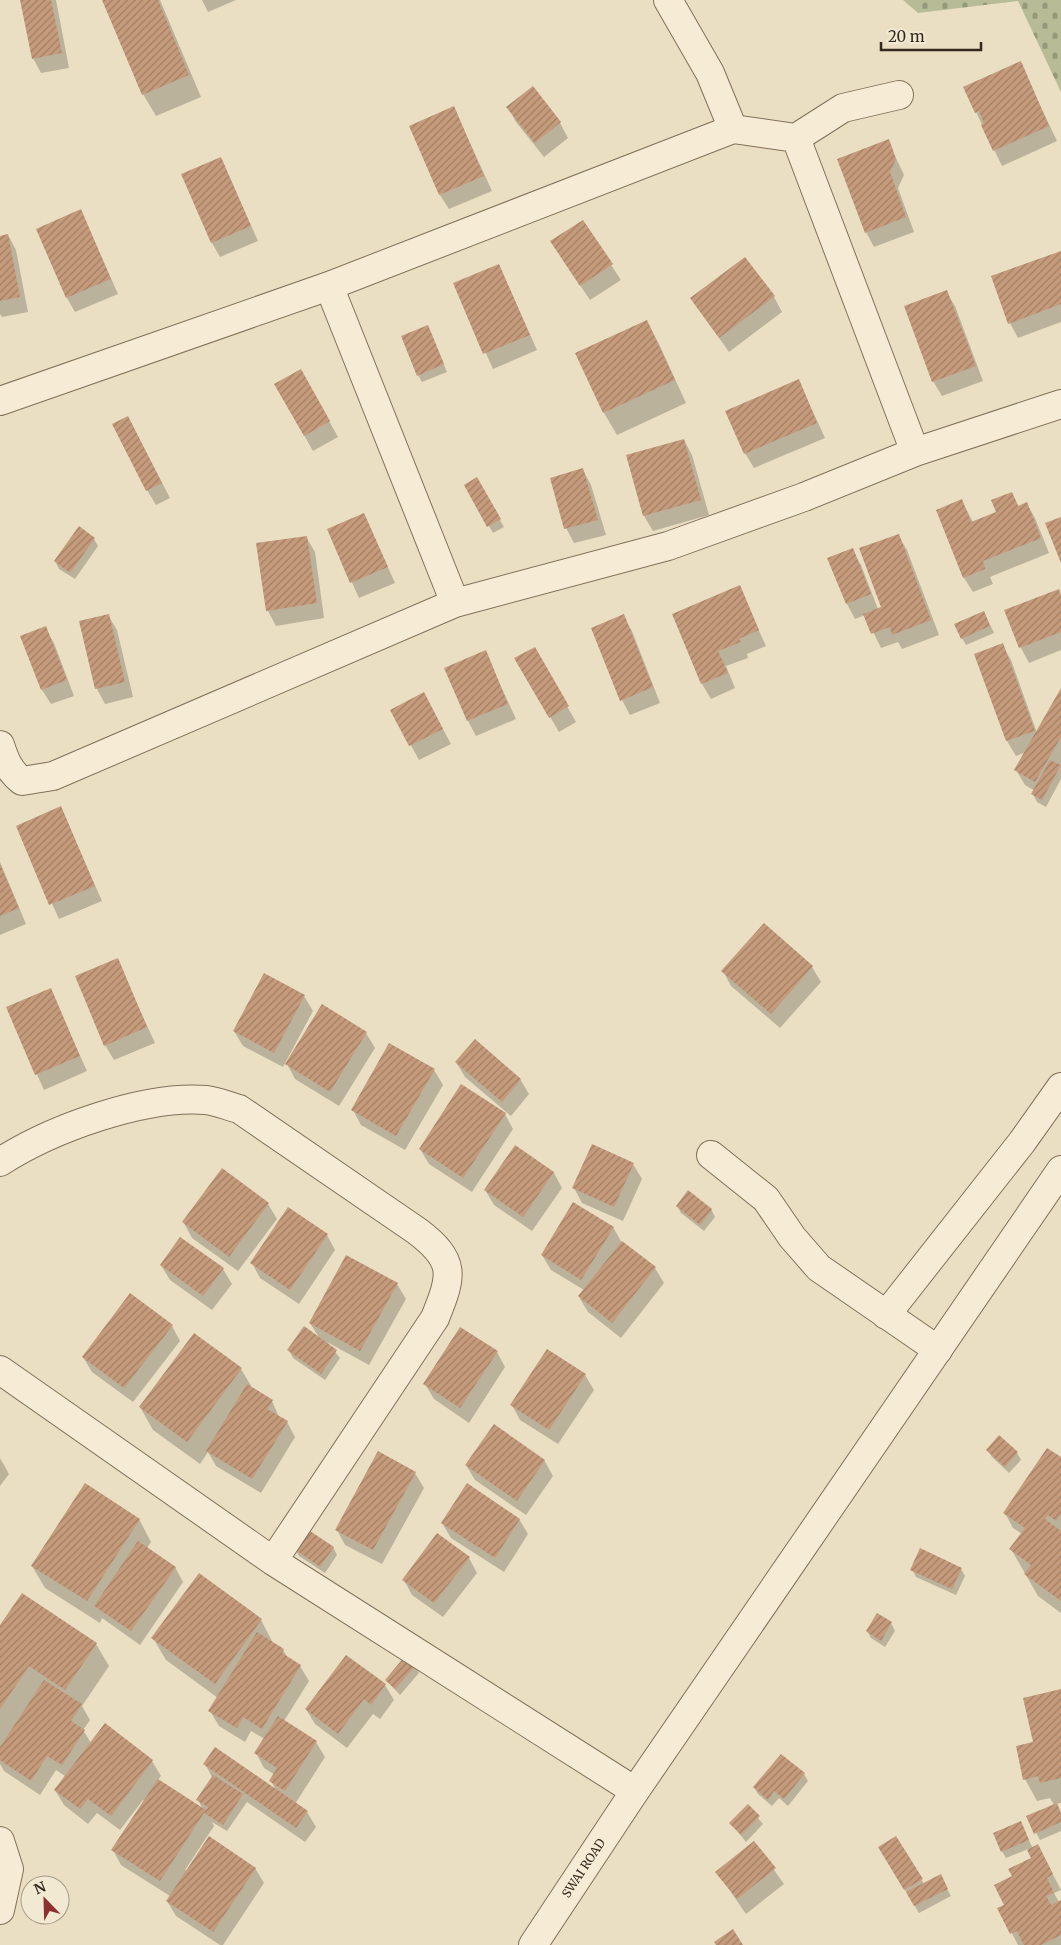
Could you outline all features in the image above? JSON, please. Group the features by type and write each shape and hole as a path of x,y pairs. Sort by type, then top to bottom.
{"street":[{"path":"668,0 710,73 733,129"},
{"path":"0,401 329,286 733,129 796,138 843,108 899,95"},
{"path":"796,138 916,452"},
{"path":"329,286 455,602"},
{"path":"0,745 13,774 22,781 53,776 455,602 668,546 804,497 916,452 1061,404"},
{"path":"886,1314 1022,1142 1061,1087"},
{"path":"0,1162 65,1129 113,1113 169,1101 207,1100 239,1109 417,1230 442,1252 447,1268 448,1286 435,1318 273,1561"},
{"path":"711,1155 766,1199 792,1237 819,1268 938,1350"},
{"name":"SWAI ROAD","path":"533,1945 635,1790 1061,1170"},
{"path":"0,1370 273,1561 635,1790"},
{"path":"0,1841 9,1869 0,1910"}],"green space":[{"path":"903,0 1061,0 1061,92 1018,1 918,13"}],"building":[{"path":"20,0 51,0 62,53 32,59"},
{"path":"102,0 158,0 189,75 142,95"},
{"path":"1021,61 1049,126 993,151 981,125 984,123 979,111 975,113 963,87"},
{"path":"533,86 561,122 535,143 506,107"},
{"path":"454,106 484,176 439,195 409,126"},
{"path":"889,139 896,159 890,172 906,217 865,233 837,159"},
{"path":"221,157 251,226 211,243 181,174"},
{"path":"81,209 111,279 66,298 36,229"},
{"path":"583,220 613,264 580,286 550,241"},
{"path":"8,234 20,297 0,301 0,236"},
{"path":"1061,251 1061,304 1008,324 991,276"},
{"path":"745,257 775,296 719,338 690,298"},
{"path":"499,264 530,335 483,354 453,283"},
{"path":"947,290 976,366 932,382 904,306"},
{"path":"647,320 675,380 603,413 575,353"},
{"path":"428,325 444,364 417,376 401,336"},
{"path":"301,369 330,421 304,436 274,384"},
{"path":"799,379 817,423 744,454 725,411"},
{"path":"128,416 162,483 146,491 112,424"},
{"path":"684,439 701,500 643,516 626,455"},
{"path":"583,468 598,520 564,529 550,478"},
{"path":"477,477 501,519 487,527 464,485"},
{"path":"1012,492 1018,506 1027,502 1041,538 983,561 985,569 963,578 936,510 962,499 971,522 996,512 991,500"},
{"path":"364,513 388,567 350,583 327,529"},
{"path":"1061,517 1061,563 1045,523"},
{"path":"79,526 95,538 70,573 54,561"},
{"path":"899,534 931,620 892,635 890,627 871,634 863,614 881,607 859,548"},
{"path":"307,536 317,603 266,611 256,543"},
{"path":"853,548 871,594 846,604 827,558"},
{"path":"740,585 759,630 739,639 741,642 718,651 728,673 701,684 672,614"},
{"path":"1059,589 1061,595 1061,632 1019,648 1004,610"},
{"path":"984,611 990,626 961,639 954,624"},
{"path":"109,614 125,682 95,689 79,621"},
{"path":"624,614 653,687 620,701 591,628"},
{"path":"46,626 67,680 41,690 20,636"},
{"path":"1003,643 1035,731 1006,741 974,654"},
{"path":"535,647 569,706 549,718 514,658"},
{"path":"486,650 508,704 467,721 444,668"},
{"path":"1061,688 1061,737 1035,782 1014,770"},
{"path":"424,692 443,729 409,746 390,710"},
{"path":"1050,760 1061,765 1042,800 1031,794"},
{"path":"61,806 95,886 49,905 16,826"},
{"path":"0,864 19,908 0,916"},
{"path":"764,923 813,966 771,1014 721,971"},
{"path":"118,958 147,1027 104,1046 75,976"},
{"path":"264,973 305,995 274,1053 233,1031"},
{"path":"51,988 80,1056 35,1075 6,1007"},
{"path":"322,1004 367,1032 330,1092 285,1064"},
{"path":"475,1039 521,1079 502,1102 455,1062"},
{"path":"389,1043 435,1069 396,1136 351,1110"},
{"path":"461,1084 506,1113 463,1178 419,1149"},
{"path":"592,1144 634,1163 614,1207 572,1188"},
{"path":"515,1145 554,1172 523,1217 484,1190"},
{"path":"222,1168 269,1203 229,1257 182,1222"},
{"path":"688,1190 712,1209 700,1225 676,1206"},
{"path":"573,1202 614,1227 581,1280 541,1255"},
{"path":"288,1207 328,1234 290,1290 250,1263"},
{"path":"180,1237 224,1268 203,1296 160,1265"},
{"path":"622,1241 656,1267 612,1323 578,1296"},
{"path":"346,1255 398,1283 360,1351 309,1323"},
{"path":"130,1293 173,1325 124,1388 82,1357"},
{"path":"304,1326 337,1350 321,1374 287,1350"},
{"path":"460,1327 498,1351 460,1408 423,1384"},
{"path":"194,1333 242,1368 187,1442 139,1407"},
{"path":"547,1349 586,1374 549,1430 510,1405"},
{"path":"247,1384 273,1400 267,1409 288,1421 252,1479 206,1451"},
{"path":"494,1424 545,1460 517,1501 465,1465"},
{"path":"999,1435 1018,1452 1005,1467 986,1450"},
{"path":"1047,1448 1061,1457 1061,1514 1056,1521 1048,1515 1045,1519 1061,1531 1061,1601 1024,1574 1031,1565 1009,1549 1025,1528 1003,1513"},
{"path":"378,1451 416,1472 373,1550 335,1530"},
{"path":"85,1483 140,1519 87,1601 31,1566"},
{"path":"467,1483 520,1519 495,1558 441,1523"},
{"path":"307,1529 334,1547 320,1567 293,1548"},
{"path":"437,1533 470,1557 434,1603 402,1580"},
{"path":"138,1541 176,1567 131,1631 94,1606"},
{"path":"920,1548 962,1568 952,1589 910,1570"},
{"path":"199,1573 262,1619 215,1684 151,1638"},
{"path":"22,1593 97,1643 65,1690 29,1666 0,1709 0,1625"},
{"path":"877,1613 892,1622 881,1641 866,1631"},
{"path":"257,1632 284,1649 282,1653 301,1665 262,1729 243,1717 237,1728 208,1711"},
{"path":"346,1655 386,1684 371,1705 364,1699 338,1734 305,1709"},
{"path":"405,1656 416,1665 395,1689 385,1680"},
{"path":"44,1680 82,1704 71,1721 85,1730 62,1765 47,1756 31,1781 0,1760 0,1747"},
{"path":"1061,1689 1061,1778 1040,1783 1038,1776 1023,1780 1016,1746 1033,1742 1023,1698"},
{"path":"278,1716 317,1741 285,1791 269,1781 277,1768 254,1753"},
{"path":"105,1723 153,1760 111,1816 88,1799 80,1809 54,1790"},
{"path":"215,1747 308,1811 296,1828 203,1764"},
{"path":"781,1754 805,1773 784,1799 774,1791 768,1800 753,1787"},
{"path":"213,1775 243,1794 223,1825 204,1813 160,1881 111,1850 158,1779 206,1810 208,1807 196,1800"},
{"path":"1057,1803 1061,1813 1061,1822 1034,1834 1026,1816"},
{"path":"748,1804 760,1816 741,1835 729,1823"},
{"path":"1021,1821 1029,1840 1001,1852 993,1833"},
{"path":"209,1836 256,1868 213,1932 166,1901"},
{"path":"896,1836 923,1879 904,1890 878,1847"},
{"path":"754,1841 776,1868 737,1899 715,1872"},
{"path":"1038,1844 1053,1874 1047,1878 1054,1893 1046,1896 1051,1905 1061,1900 1061,1935 1041,1945 1024,1945 1017,1931 1010,1934 997,1908 1004,1905 994,1885 1012,1876 1008,1869 1031,1858 1027,1850"},
{"path":"941,1874 948,1889 914,1906 906,1892"},
{"path":"733,1929 743,1945 716,1945 714,1942"}]}
